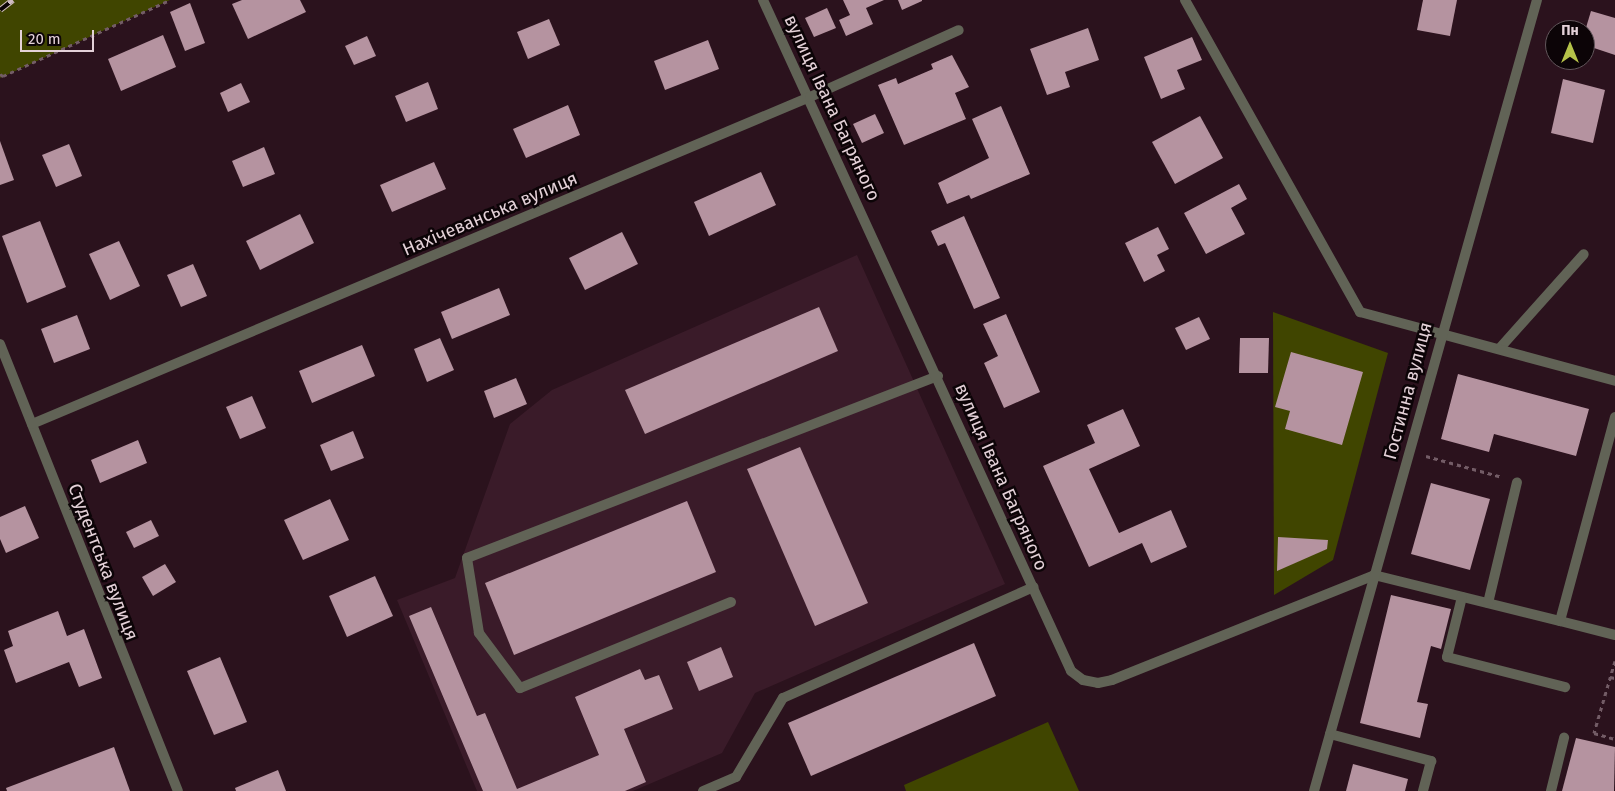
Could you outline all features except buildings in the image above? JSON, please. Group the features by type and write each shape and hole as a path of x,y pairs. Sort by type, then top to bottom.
{"street":[{"name":"вулиця Івана Багряного","path":"763,0 810,97 1071,671 1083,680 1098,683 1112,680 1374,575"},
{"path":"1185,0 1360,312 1615,381"},
{"name":"Гостинна вулиця","path":"1314,791 1441,334 1537,0"},
{"name":"Нахічеванська вулиця","path":"32,424 810,97 959,30"},
{"path":"1499,350 1584,254"},
{"name":"Студентська вулиця","path":"0,344 105,613 178,791"},
{"path":"731,602 520,688 478,634 467,558 938,376"},
{"path":"1560,621 1615,417"},
{"path":"1488,603 1517,482"},
{"path":"1374,575 1615,635"},
{"path":"703,791 736,777 783,698 1032,587"},
{"path":"1462,597 1447,657 1565,686"},
{"path":"1330,734 1431,761 1423,791"},
{"path":"1551,791 1564,738"}],"path":[{"path":"0,74 3,76 170,0"},
{"path":"1408,452 1517,482"},
{"path":"1615,661 1594,733 1615,739"},
{"path":"1610,677 1615,678"}],"shaded area":[{"path":"0,0 170,0 0,78"},
{"path":"857,255 1005,584 755,693 722,753 633,791 477,791 397,600 455,578 510,424 552,390"},
{"path":"1273,312 1388,353 1333,560 1274,595"},
{"path":"1048,722 1079,791 906,791 904,785"}],"railway":[{"path":"0,10 13,0"}]}
